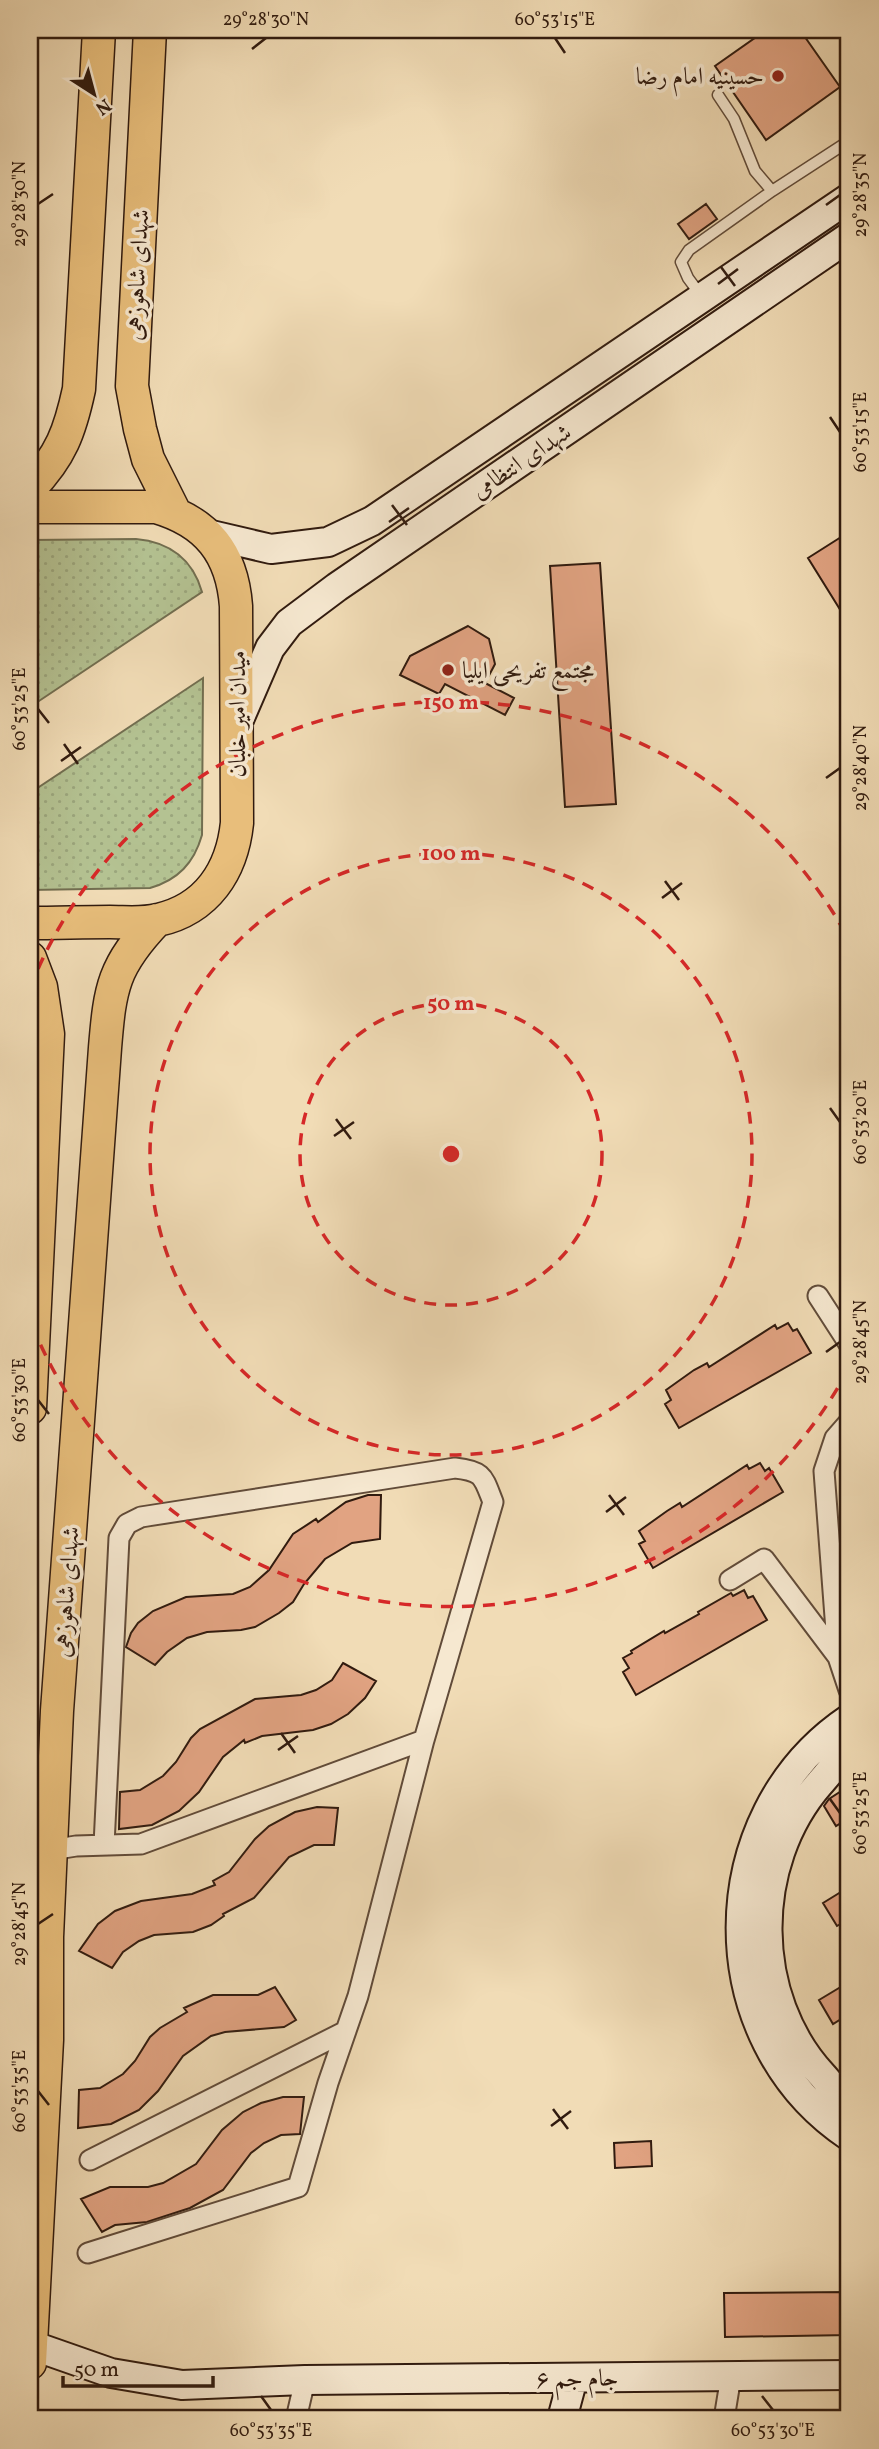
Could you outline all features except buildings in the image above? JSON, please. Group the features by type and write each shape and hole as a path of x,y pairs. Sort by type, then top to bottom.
{"main road":[{"path":"30,488 57,454 70,430 79,389 99,30"},
{"name":"شهدای شاهوزهی","path":"150,30 132,386 148,458 175,513"},
{"name":"میدان امیر خلبان","path":"30,507 156,508 175,513 207,534 229,566 234,585 237,724 235,842 230,860 208,893 193,905 157,920 30,923"},
{"name":"شهدای شاهوزهی","path":"30,2363 47,2040 38,1937 51,1850 57,1711 109,1000 124,960 157,920"},
{"path":"30,958 41,987 48,1034 30,1408"}],"street":[{"name":"شهدای انتظامی","path":"207,534 271,549 328,542 372,521 849,198"},
{"name":"شهدای انتظامی","path":"237,724 270,648 289,623 337,587 849,237"},
{"path":"702,297 722,324"},
{"path":"818,1296 849,1344"},
{"path":"849,1422 835,1438 824,1471 838,1657 849,1690"},
{"path":"88,2253 298,2187 358,1996 424,1740 492,1502 484,1479 474,1470 455,1468 141,1517 127,1524 119,1538 104,1844"},
{"path":"730,1580 764,1559 838,1657"},
{"path":"849,1719 825,1736 785,1782 763,1823 744,1875 739,1933 757,1967 771,1976 786,2021 811,2063 849,2103"},
{"path":"51,1850 104,1844 141,1844 424,1740"},
{"path":"849,1752 807,1797 788,1834 772,1881 767,1932 757,1967 744,1982 761,2032 789,2080 828,2121 849,2136"},
{"path":"90,2161 346,2031"},
{"name":"جام جم ۶","path":"31,2345 111,2373 182,2385 305,2380 849,2375"},
{"path":"724,2419 731,2376"},
{"path":"562,2419 573,2378"},
{"path":"296,2419 305,2380"}],"lane":[{"path":"719,95 734,119 755,171 772,191"},
{"path":"702,297 688,278 681,262 690,250 772,191 849,141"}],"green space":[{"path":"136,539 159,544 178,555 193,571 202,592 30,707 30,540"},
{"path":"203,678 202,835 189,862 177,875 150,888 30,890 30,793"}],"place":[{"name":"حسینیه امام رضا","path":"778,76"},
{"name":"مجتمع تفریحی ایلیا","path":"448,670"}]}
